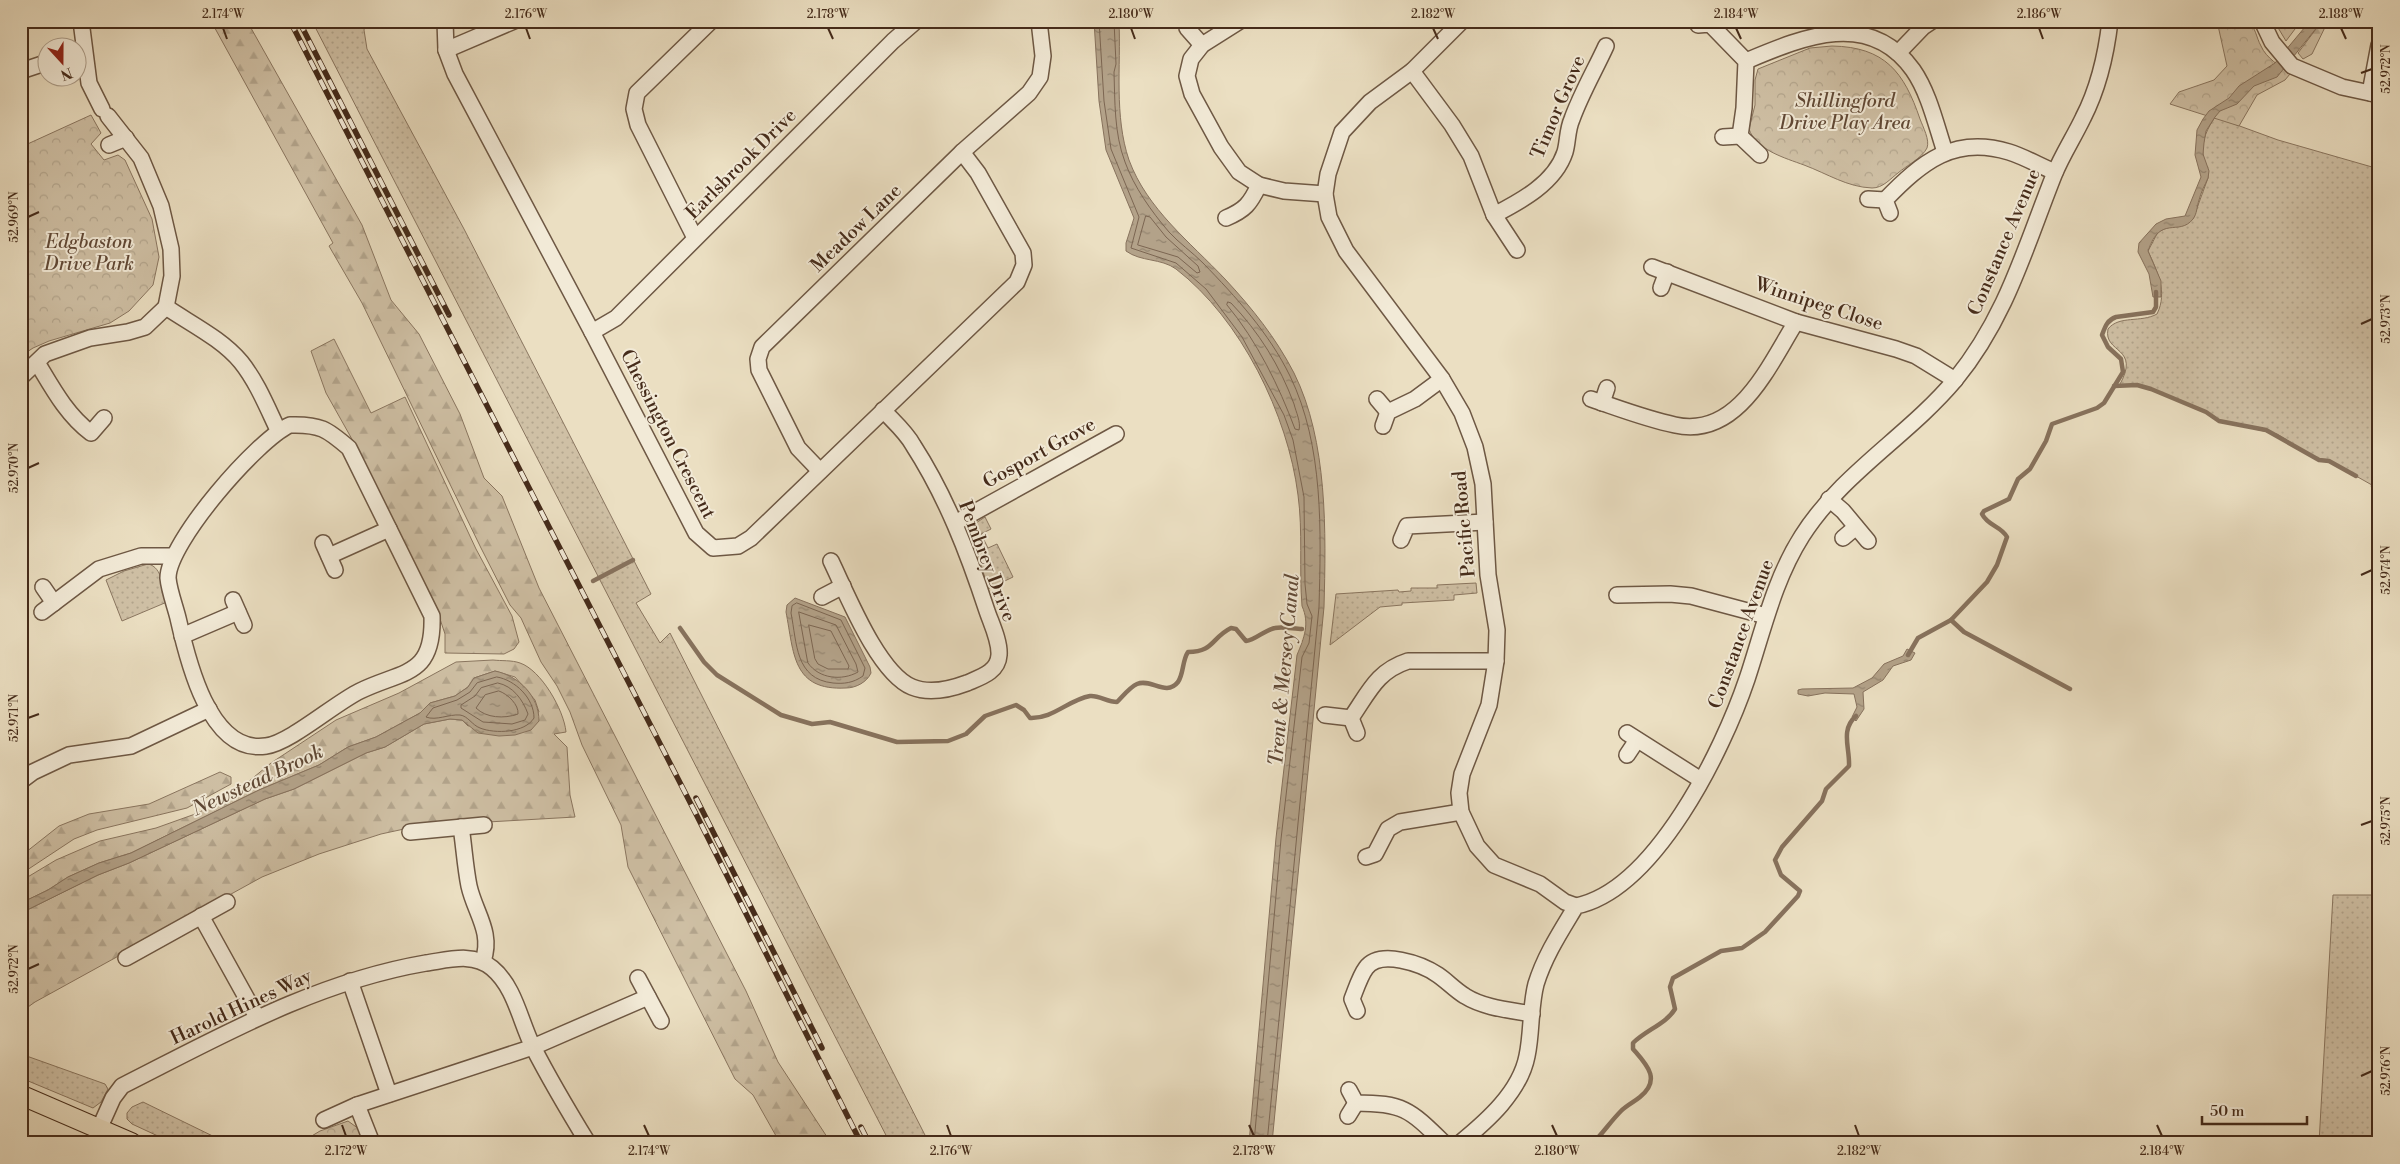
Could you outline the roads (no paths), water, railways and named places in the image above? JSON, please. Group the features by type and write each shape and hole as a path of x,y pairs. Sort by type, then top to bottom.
{"main road":[{"path":"21,1095 100,1127 132,1143"}],"street":[{"path":"81,21 81,38"},
{"name":"Chessington Crescent","path":"445,21 446,50 455,74 696,533 713,548 738,546 751,538 1017,282 1022,273 1023,253 978,173 962,152"},
{"path":"446,50 514,21"},
{"path":"695,238 638,125 634,109 637,93 711,21"},
{"name":"Earlsbrook Drive","path":"592,332 616,318 893,41 916,21"},
{"name":"Meadow Lane","path":"820,471 798,448 759,370 760,352 777,333 962,152 1029,93 1040,77 1043,56 1039,21"},
{"path":"1240,21 1202,44 1191,59 1187,76 1192,94 1221,147 1239,172 1259,185 1284,191 1325,194"},
{"name":"Pacific Road","path":"1462,21 1412,71 1370,102 1342,132 1328,174 1325,194 1329,217 1346,251 1442,379 1462,413 1475,447 1483,484 1488,575 1497,630 1496,662 1489,705 1462,774 1459,793 1461,812 1476,846 1494,865 1540,884 1565,902 1576,906"},
{"path":"1898,53 1923,27 1932,21"},
{"name":"Constance Avenue","path":"1576,906 1598,899 1629,878 1658,847 1701,780 1736,710 1781,574 1802,536 1829,499 1923,414 1954,380 1985,338 2004,304 2055,172 2099,82 2107,52 2110,21"},
{"path":"2262,21 2279,51 2292,66 2342,87 2374,94 2376,52 2379,45"},
{"path":"1706,23 1746,61 1744,108 1740,136"},
{"path":"1187,28 1202,44"},
{"path":"1746,61 1807,37 1829,33 1859,34 1880,42 1898,53 1913,70 1926,96 1945,152"},
{"name":"Timor Grove","path":"1494,215 1517,203 1548,179 1556,169 1565,152 1572,119 1606,46"},
{"path":"21,71 38,65"},
{"path":"1412,71 1452,125 1471,156 1494,215 1516,250"},
{"path":"21,377 38,364 45,354 90,338 128,332 145,327 166,307 172,276 171,249 153,184 141,158 105,113 88,80"},
{"path":"1723,137 1740,136 1760,155"},
{"path":"110,145 126,138"},
{"path":"1868,199 1888,206 1913,171 1945,152 1985,146 2010,152 2055,172"},
{"path":"1226,218 1242,211 1252,200 1259,185"},
{"name":"Winnipeg Close","path":"1652,266 1796,322 1916,356 1954,380"},
{"path":"1661,288 1667,272"},
{"path":"166,307 227,348 241,362 254,382 278,430"},
{"path":"1607,388 1596,401 1676,426 1696,426 1715,422 1737,409 1754,388 1796,322"},
{"path":"38,364 86,438 104,418"},
{"path":"1377,399 1386,419 1442,379"},
{"name":"Pembrey Drive","path":"843,586 885,664 893,674 912,687 941,690 964,684 988,674 996,666 1000,654 971,563 955,523 913,443 884,410"},
{"path":"290,425 310,426 328,430 349,448 388,529 432,616 432,638 429,648 418,666 406,674 360,691 284,740 266,747 248,745 230,738 209,709 188,662 168,578 173,556 238,467 278,430 290,425"},
{"name":"Gosport Grove","path":"955,523 1116,434"},
{"path":"1829,499 1843,511 1868,541"},
{"path":"1402,527 1485,522"},
{"path":"1843,538 1856,527"},
{"path":"329,556 388,529"},
{"path":"42,612 99,569 141,556 173,556"},
{"path":"822,597 843,586 831,561"},
{"path":"43,587 54,603"},
{"path":"1627,590 1692,596 1766,616"},
{"path":"182,636 238,612"},
{"path":"1351,718 1382,674 1394,666 1408,661 1496,662"},
{"path":"21,782 33,772 69,755 131,746 209,709"},
{"path":"1325,715 1351,718"},
{"path":"1351,718 1356,732"},
{"path":"1627,755 1632,736 1701,780"},
{"path":"1374,858 1388,829 1400,822 1461,812"},
{"path":"410,832 484,825"},
{"path":"462,827 469,885 488,947 483,961 502,977 507,985 533,1047 583,1141"},
{"path":"126,958 227,902"},
{"path":"1460,1143 1491,1117 1512,1090 1527,1058 1536,986 1547,955 1576,906"},
{"path":"201,916 257,1017"},
{"path":"1350,1004 1371,955 1409,962 1437,974 1465,996 1500,1009 1532,1014"},
{"name":"Harold Hines Way","path":"100,1127 113,1098 122,1086 257,1017 350,981 407,967 442,961 468,958 483,961"},
{"path":"638,978 661,1021"},
{"path":"350,981 389,1094"},
{"path":"324,1120 357,1105 533,1047 648,997"},
{"path":"1348,1116 1353,1096 1398,1107 1415,1114 1444,1143"},
{"path":"357,1105 372,1143"}],"water":[{"path":"1094,21 1119,21 1121,126 1129,160 1137,178 1158,209 1171,224 1212,265 1254,312 1279,348 1294,373 1305,400 1319,457 1324,518 1324,607 1272,1143 1249,1143 1276,838 1297,655 1304,637 1306,625 1302,606 1298,495 1293,464 1284,433 1258,371 1241,341 1221,314 1176,269 1164,263 1138,257 1126,251 1126,243 1134,218 1106,150 1099,101"},
{"path":"2310,21 2322,21 2277,77 2254,86 2237,104 2220,111 2206,131 2203,154 2209,171 2194,217 2188,224 2164,229 2158,233 2148,251 2161,281 2161,297 2153,297 2149,274 2138,252 2139,243 2156,224 2166,219 2185,216 2201,177 2195,155 2197,130 2203,119 2209,111 2229,98 2239,86 2275,63"},
{"path":"795,598 845,617 870,667 871,673 864,682 850,688 828,687 815,683 805,676 794,655 786,612 787,605"},
{"path":"1907,649 1915,653 1911,660 1893,666 1883,680 1863,692 1864,709 1856,721 1852,717 1857,707 1854,694 1825,693 1808,696 1798,694 1798,690 1802,689 1853,688 1872,678 1884,664 1903,656"},
{"path":"495,671 512,677 519,682 526,688 536,703 539,721 531,730 515,735 499,736 478,733 462,720 450,719 424,724 385,747 366,753 294,789 265,799 129,863 98,875 21,913 21,903 48,890 68,877 99,863 131,853 259,790 319,765 348,747 376,737 420,713 430,703 455,696 468,687 474,678"}],"waterway":[{"path":"1908,655 1918,638 1951,620 1987,582 1997,565 2007,537 1982,514 1984,511 2009,499 2018,479 2030,469 2046,441 2052,424 2097,408 2104,403 2123,372 2121,359 2108,347 2102,335 2105,327 2110,320 2116,317 2153,312 2156,307 2156,292"},
{"path":"2114,386 2137,385 2151,389 2206,412 2219,421 2266,430 2319,460 2329,461 2356,476"},
{"path":"2373,486 2379,489"},
{"name":"Newstead Brook","path":"593,581 633,560"},
{"path":"1951,620 1964,632 2070,689"},
{"name":"Newstead Brook","path":"680,628 704,662 717,675 781,715 812,724 830,722 897,742 948,741 966,734 985,716 1016,705 1024,710 1030,718 1038,718 1090,696 1117,702 1129,689 1137,684 1148,683 1168,688 1178,682 1188,652 1203,650 1231,628 1236,629 1246,641 1275,628 1302,629"},
{"path":"1593,1143 1621,1111 1640,1097 1650,1084 1650,1072 1643,1060 1633,1049 1633,1043 1666,1019 1675,1009 1670,987 1673,978 1721,951 1742,948 1765,932 1798,896 1800,891 1781,875 1775,860 1782,847 1822,801 1826,789 1849,766 1847,733 1851,721 1856,716"}],"railway":[{"path":"290,21 695,812 861,1143"},
{"path":"299,21 449,315"},
{"path":"696,798 822,1048"},
{"path":"861,1127 869,1143"}],"park label":[{"name":"Shillingford Drive Play Area","path":"1845,112"},
{"name":"Edgbaston Drive Park","path":"89,253"}],"water label":[{"name":"Trent & Mersey Canal","path":"1285,670"}]}
